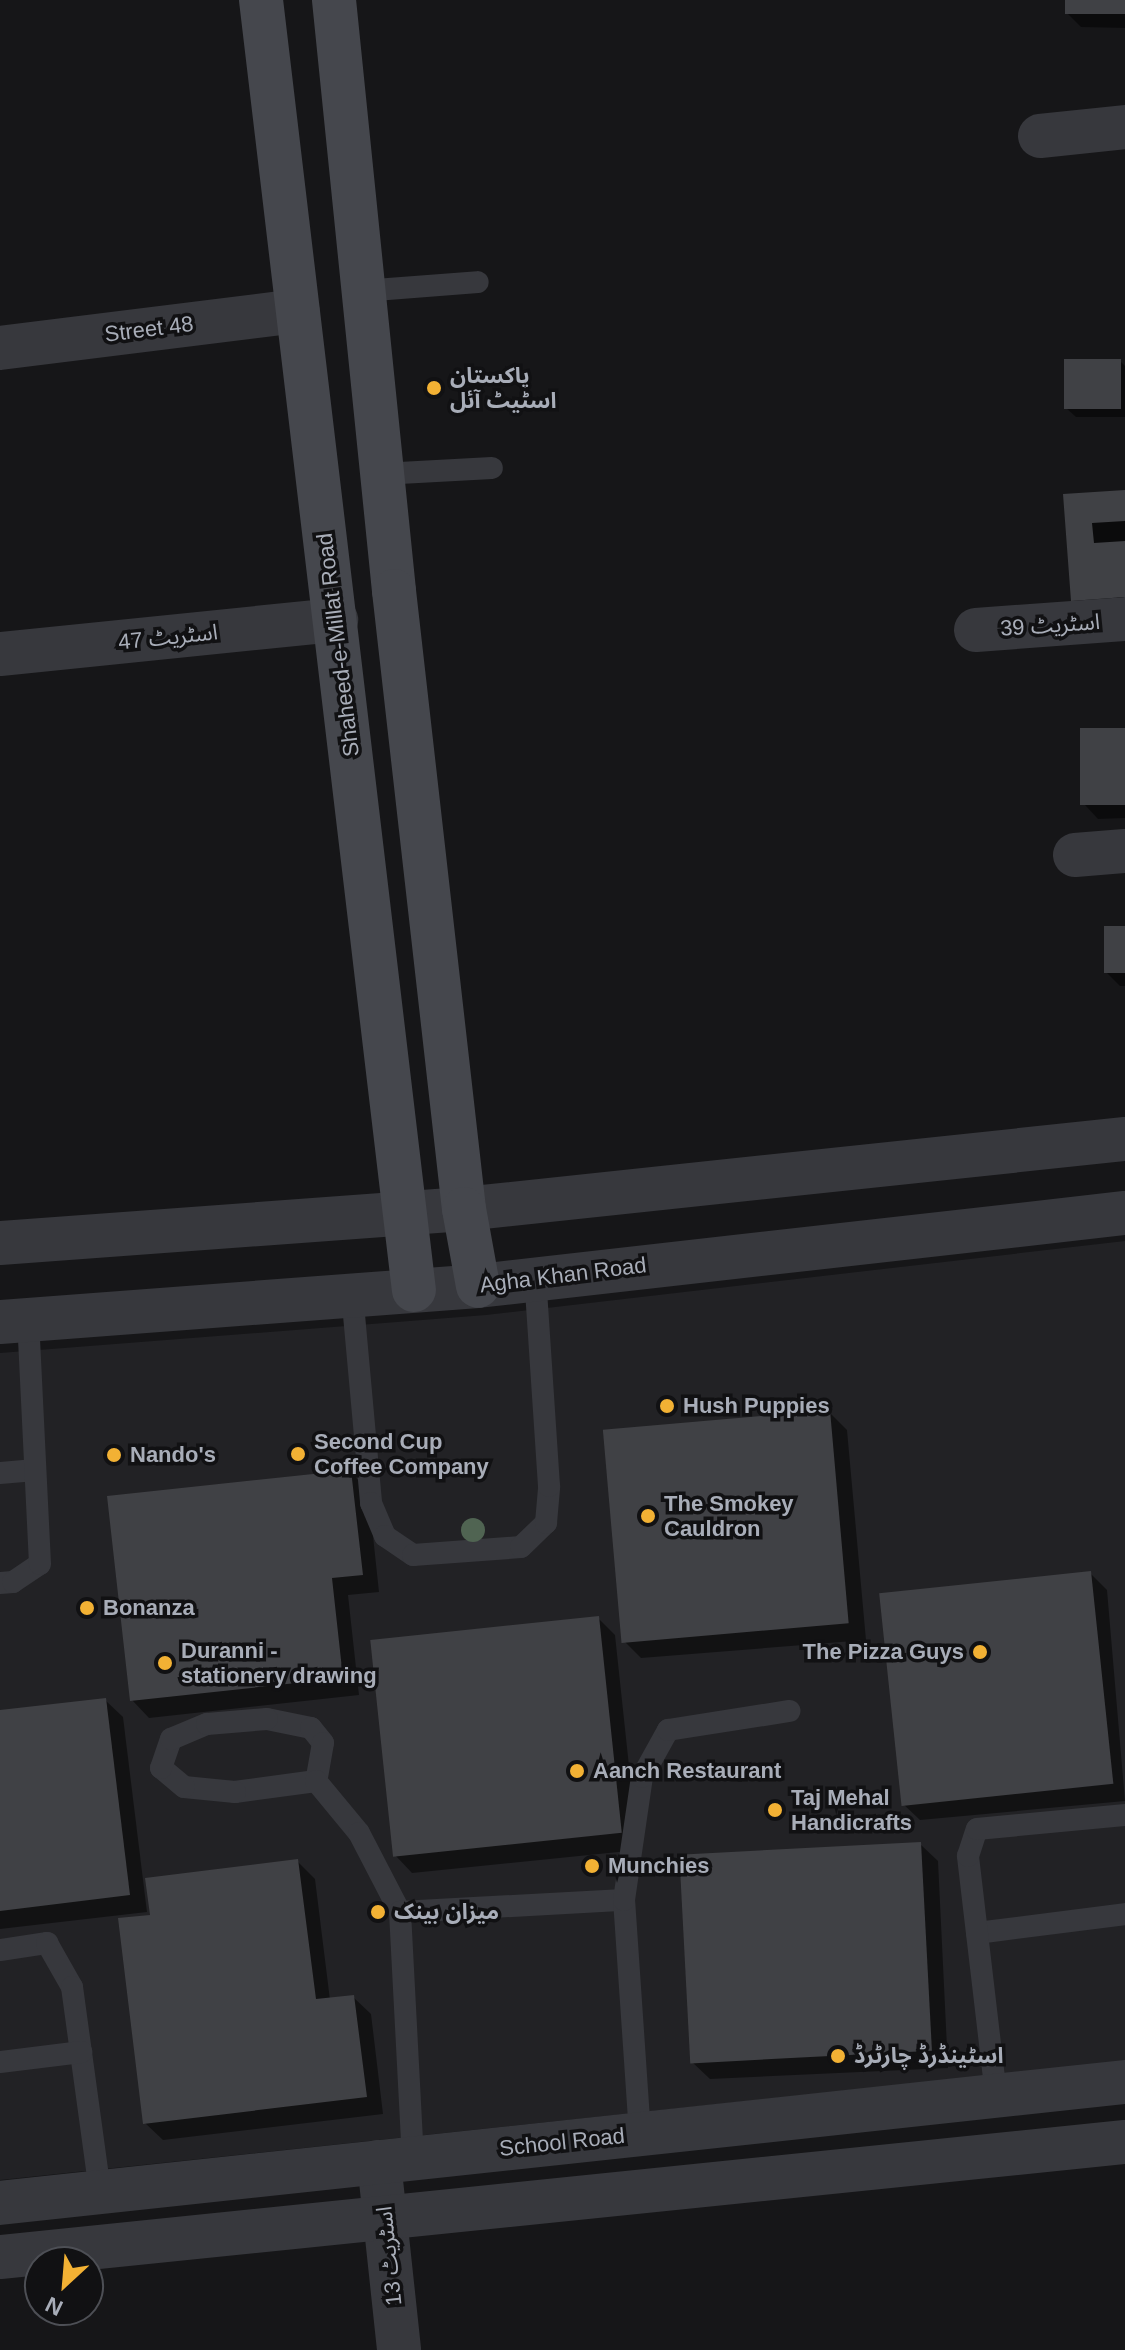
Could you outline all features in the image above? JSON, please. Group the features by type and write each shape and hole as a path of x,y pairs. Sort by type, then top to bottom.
{"main road":[{"name":"Shaheed-e-Millat Road","path":"261,0 334,605 401,1211 414,1290"},
{"path":"334,0 381,474 464,1209 478,1286"},
{"path":"334,605 393,580"}],"street":[{"path":"1040,136 1125,127"},
{"name":"Street 48","path":"0,348 298,311"},
{"name":"اسٹریٹ 47","path":"0,654 334,605"},
{"name":"اسٹریٹ 39","path":"976,630 1125,619"},
{"path":"1075,855 1125,851"},
{"path":"0,1243 401,1211 464,1209 1125,1139"},
{"name":"Agha Khan Road","path":"14,1321 352,1293 478,1286 535,1277 1125,1213"},
{"name":"School Road","path":"0,2203 1125,2082"},
{"path":"953,2100 958,2159"},
{"path":"0,2257 1125,2142"},
{"name":"اسٹریٹ 13","path":"396,2160 386,2217 399,2350"}],"lane":[{"path":"362,291 478,282"},
{"path":"381,474 492,468"},
{"path":"352,1293 371,1503 385,1536 413,1555 521,1547 546,1523 549,1486 535,1277"},
{"path":"0,1583 13,1582 40,1564 35,1470 14,1321"},
{"path":"0,1473 35,1470"},
{"path":"640,2134 624,1900 642,1777 668,1730 790,1711"},
{"path":"267,1719 311,1728 323,1743 316,1781 235,1792 184,1787 161,1768 171,1739 207,1724 267,1719"},
{"path":"316,1781 359,1833 400,1912 396,2160"},
{"path":"996,2095 968,1856 977,1829 1125,1815"},
{"path":"400,1912 624,1900"},
{"path":"977,1933 1125,1914"},
{"path":"0,1950 47,1943 72,1987 100,2192"},
{"path":"0,2062 81,2052"}],"shaded area":[{"path":"1125,1241 1125,2061 0,2180 0,1353 486,1315"}],"building":[{"path":"1065,0 1125,0 1125,14 1065,14"},
{"path":"1064,359 1121,359 1121,409 1064,409"},
{"path":"1125,490 1125,521 1092,523 1094,543 1125,541 1125,597 1071,601 1063,494"},
{"path":"1080,728 1125,728 1125,805 1080,805"},
{"path":"1104,926 1125,926 1125,973 1104,973"},
{"path":"830,1410 849,1623 622,1643 603,1430"},
{"path":"351,1470 363,1575 332,1578 343,1678 130,1701 107,1496"},
{"path":"1091,1571 1113,1784 902,1806 879,1593"},
{"path":"599,1616 622,1833 393,1857 370,1640"},
{"path":"106,1698 130,1895 0,1911 0,1710"},
{"path":"921,1842 932,2051 690,2063 679,1855"},
{"path":"298,1859 316,1999 354,1995 367,2097 143,2124 118,1918 150,1915 145,1878"}],"place":[{"name":"پاکستان اسٹیٹ آئل","path":"434,388"},
{"name":"Hush Puppies","path":"667,1406"},
{"name":"Second Cup Coffee Company","path":"298,1454"},
{"name":"Nando's","path":"114,1455"},
{"name":"The Smokey Cauldron","path":"648,1516"},
{"name":"Bonanza","path":"87,1608"},
{"name":"The Pizza Guys","path":"980,1652"},
{"name":"Duranni - stationery drawing","path":"165,1663"},
{"name":"Aanch Restaurant","path":"577,1771"},
{"name":"Taj Mehal Handicrafts","path":"775,1810"},
{"name":"Munchies","path":"592,1866"},
{"name":"میزان بینک","path":"378,1912"},
{"name":"اسٹینڈرڈ چارٹرڈ","path":"838,2056"}]}
